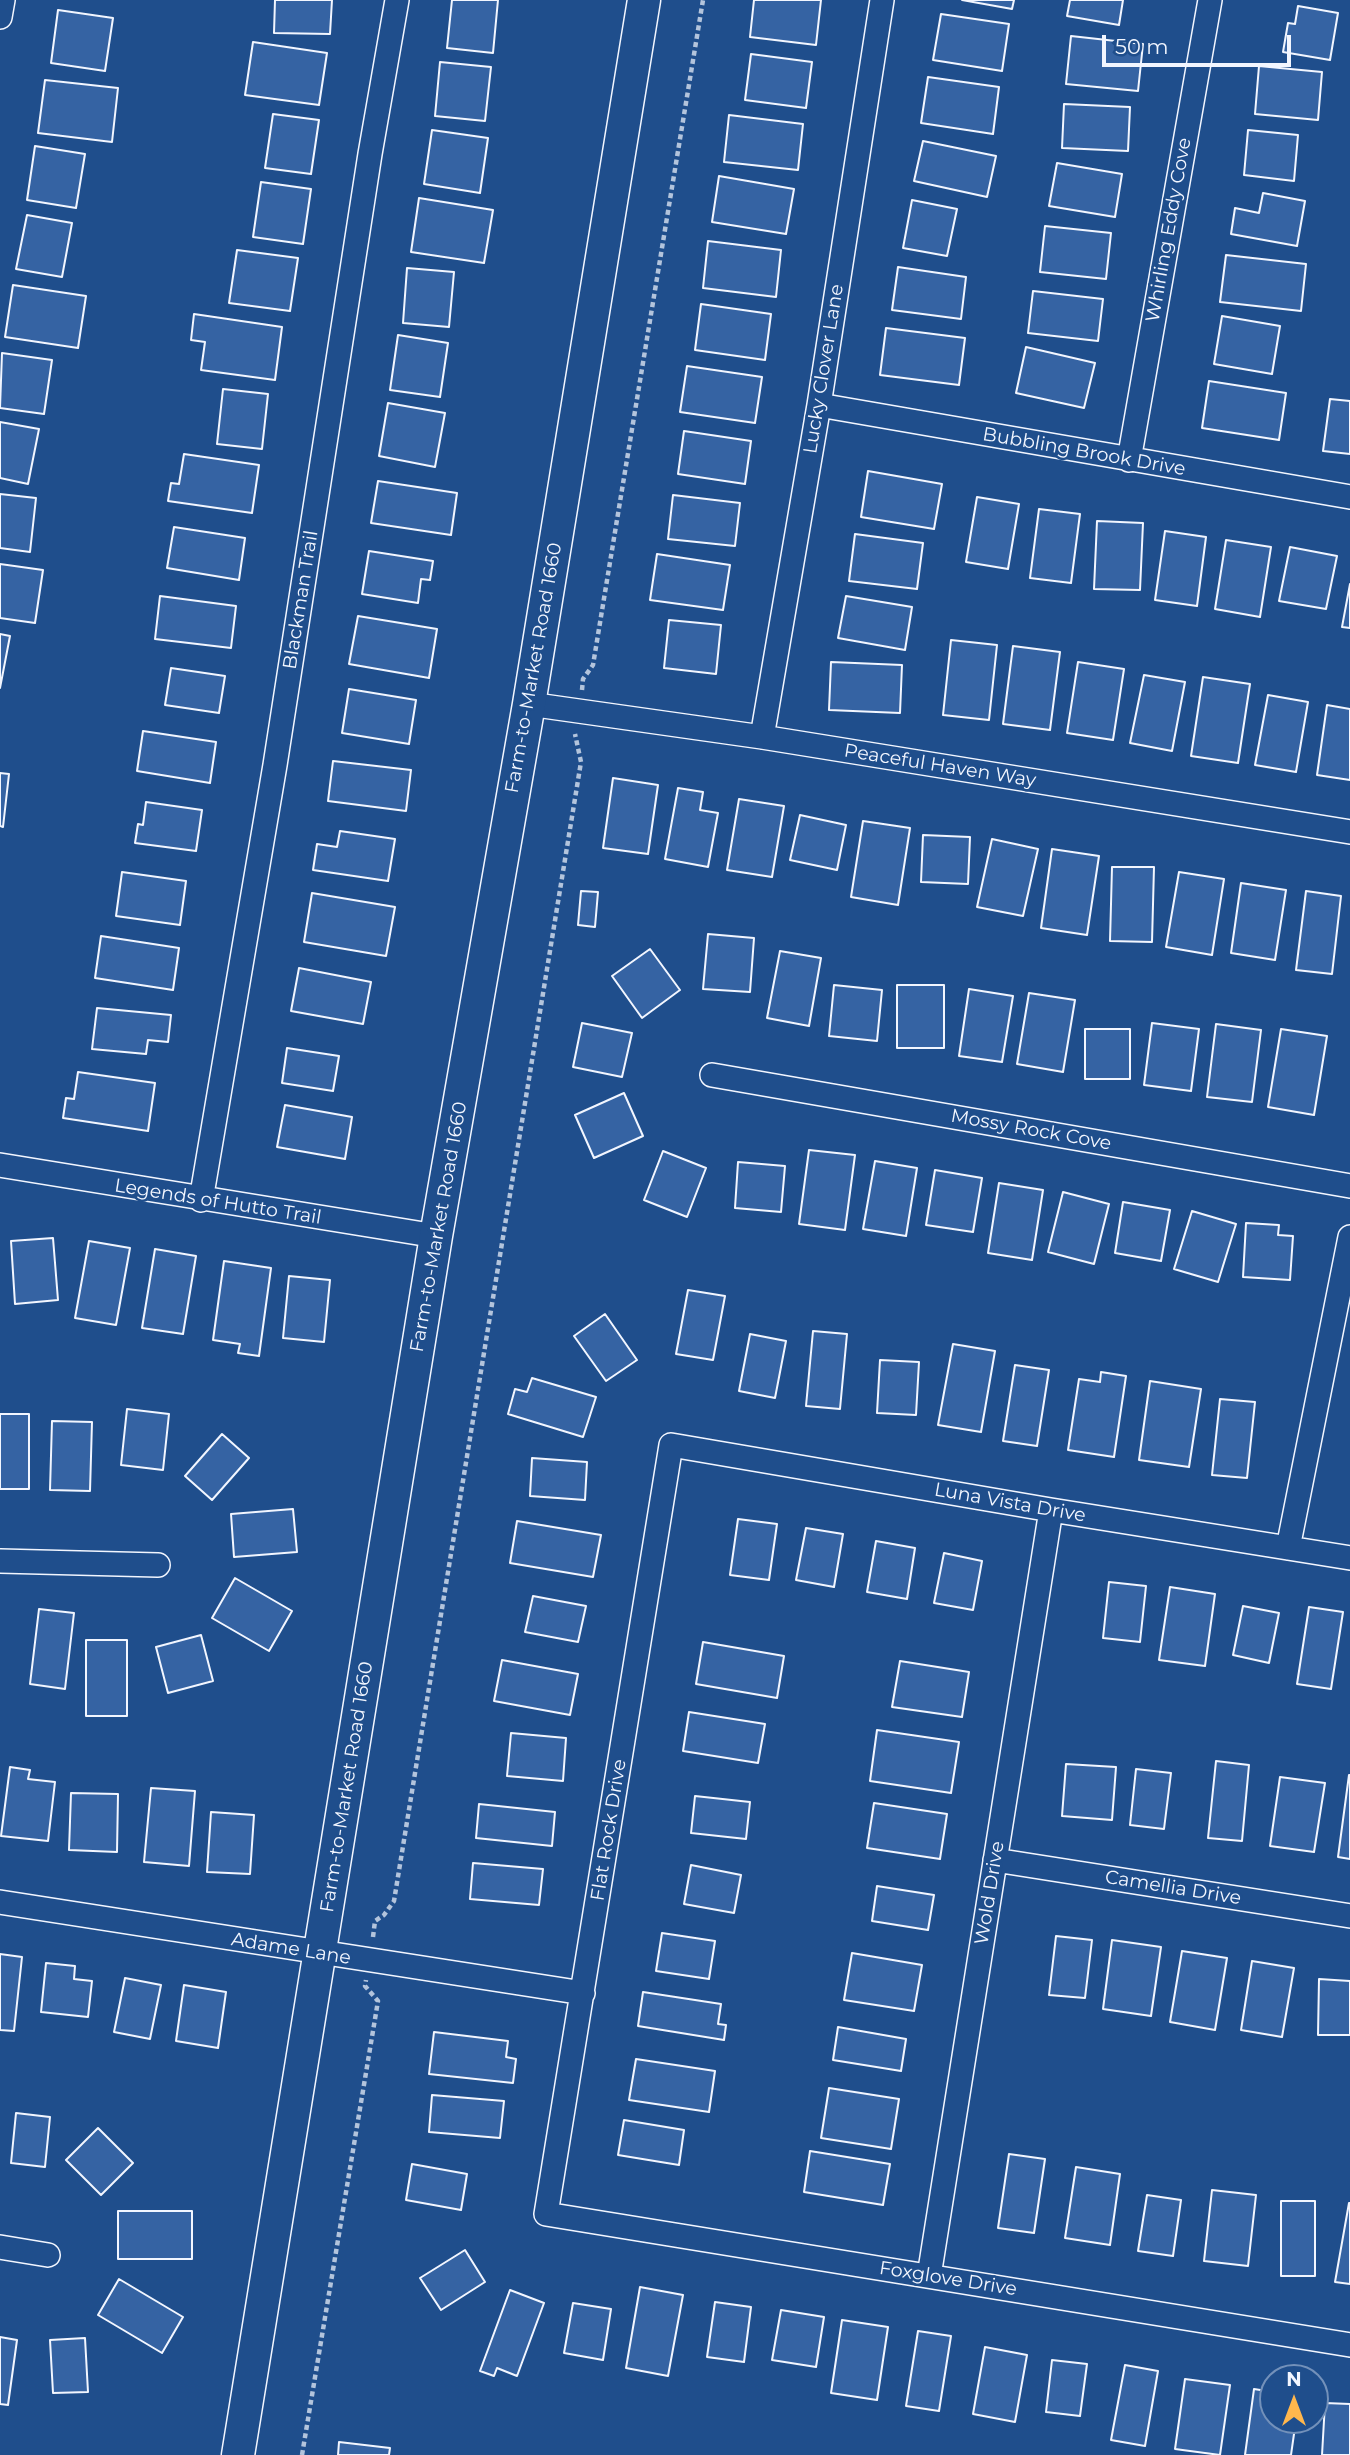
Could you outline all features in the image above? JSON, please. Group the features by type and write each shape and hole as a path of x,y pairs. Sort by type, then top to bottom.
{"main road":[{"name":"Farm-to-Market Road 1660","path":"239,2455 436,1236 529,704 644,0"}],"street":[{"path":"0,17 3,0"},
{"name":"Blackman Trail","path":"201,1200 275,765 370,154 397,0"},
{"name":"Lucky Clover Lane","path":"762,737 819,405 882,0"},
{"name":"Whirling Eddy Cove","path":"1129,460 1210,0"},
{"name":"Bubbling Brook Drive","path":"819,405 1350,497"},
{"name":"Peaceful Haven Way","path":"529,704 762,737 1350,832"},
{"name":"Mossy Rock Cove","path":"712,1075 1350,1186"},
{"name":"Legends of Hutto Trail","path":"0,1166 436,1236"},
{"path":"1289,1548 1350,1237"},
{"name":"Luna Vista Drive","path":"670,1445 1350,1558"},
{"name":"Flat Rock Drive","path":"546,2214 670,1445"},
{"name":"Wold Drive","path":"929,2276 1051,1510"},
{"path":"0,1561 158,1565"},
{"name":"Camellia Drive","path":"995,1860 1350,1916"},
{"name":"Adame Lane","path":"0,1902 583,1993"},
{"name":"Foxglove Drive","path":"546,2214 1350,2345"},
{"path":"0,2247 48,2255"}],"path":[{"path":"583,679 593,665 704,0"},
{"path":"375,1921 384,1915 394,1901 580,762 575,735"},
{"path":"302,2455 377,2001 365,1986"}],"building":[{"path":"275,0 332,0 330,34 274,33"},
{"path":"452,0 498,0 493,53 447,48"},
{"path":"754,0 821,0 816,45 750,37"},
{"path":"962,0 1014,0 1012,9"},
{"path":"1070,0 1123,0 1119,25 1067,16"},
{"path":"1298,6 1338,13 1330,60 1283,52 1288,23 1295,24"},
{"path":"58,10 113,18 105,71 51,63"},
{"path":"941,14 1009,24 1002,71 933,60"},
{"path":"1071,36 1143,44 1138,91 1066,84"},
{"path":"253,42 327,53 319,105 245,95"},
{"path":"751,54 812,62 806,108 745,100"},
{"path":"440,62 491,67 485,121 435,116"},
{"path":"1259,66 1322,72 1318,120 1255,114"},
{"path":"928,77 999,87 993,134 921,123"},
{"path":"45,80 118,88 112,142 38,133"},
{"path":"1064,104 1130,107 1128,151 1062,148"},
{"path":"273,114 319,120 311,174 265,168"},
{"path":"729,115 803,124 798,170 724,162"},
{"path":"432,130 488,138 480,193 424,184"},
{"path":"1248,130 1298,135 1294,181 1244,175"},
{"path":"923,141 996,156 987,197 914,181"},
{"path":"35,146 85,154 76,208 27,200"},
{"path":"1057,163 1122,174 1115,217 1049,206"},
{"path":"719,176 794,189 786,234 712,222"},
{"path":"261,182 311,189 303,244 253,237"},
{"path":"1263,193 1305,201 1297,246 1231,234 1235,208 1259,213"},
{"path":"419,198 493,210 484,263 411,252"},
{"path":"912,200 957,209 947,256 903,248"},
{"path":"27,215 72,223 62,277 16,269"},
{"path":"1045,226 1111,233 1106,279 1040,272"},
{"path":"708,241 781,250 776,297 703,288"},
{"path":"237,250 298,258 290,311 229,303"},
{"path":"1226,255 1306,264 1301,311 1220,302"},
{"path":"898,267 966,277 961,319 892,310"},
{"path":"407,268 454,272 449,327 403,323"},
{"path":"13,285 86,296 78,348 5,337"},
{"path":"1033,291 1103,299 1098,341 1028,333"},
{"path":"701,304 771,314 765,360 695,350"},
{"path":"194,314 282,327 275,380 201,370 205,342 191,340"},
{"path":"1222,316 1280,326 1272,374 1214,364"},
{"path":"886,328 965,338 959,385 880,375"},
{"path":"398,335 448,343 440,397 390,390"},
{"path":"1026,347 1095,363 1084,408 1016,393"},
{"path":"2,353 52,360 44,414 0,408"},
{"path":"687,366 762,377 755,423 680,412"},
{"path":"1209,381 1286,393 1279,440 1202,428"},
{"path":"223,389 268,394 262,449 217,444"},
{"path":"1330,399 1350,401 1350,454 1323,451"},
{"path":"388,403 445,413 435,467 379,456"},
{"path":"0,422 39,429 28,484 0,478"},
{"path":"684,431 751,441 745,484 678,474"},
{"path":"184,454 259,465 252,513 168,501 171,483 179,484"},
{"path":"868,471 942,484 934,529 861,517"},
{"path":"378,481 457,493 451,535 371,523"},
{"path":"0,494 36,498 30,552 0,548"},
{"path":"673,495 740,503 735,546 668,539"},
{"path":"977,497 1019,504 1008,569 966,562"},
{"path":"1039,509 1080,514 1071,583 1030,578"},
{"path":"1097,521 1143,523 1140,590 1094,589"},
{"path":"174,527 245,538 239,580 167,568"},
{"path":"1165,531 1206,537 1197,606 1155,600"},
{"path":"855,534 923,543 917,589 849,581"},
{"path":"1226,540 1271,547 1260,617 1215,609"},
{"path":"1290,547 1337,556 1326,609 1279,601"},
{"path":"369,551 433,561 430,580 421,579 418,603 362,594"},
{"path":"657,554 730,565 723,610 650,600"},
{"path":"0,564 43,570 35,623 0,618"},
{"path":"1350,584 1350,628 1342,627"},
{"path":"160,596 236,606 231,648 155,639"},
{"path":"846,596 912,607 905,650 838,638"},
{"path":"358,616 437,629 429,678 349,664"},
{"path":"669,620 721,625 716,674 664,668"},
{"path":"0,634 10,636 0,688"},
{"path":"951,640 997,645 989,720 943,715"},
{"path":"1013,646 1060,652 1050,730 1003,724"},
{"path":"831,662 902,665 900,713 829,710"},
{"path":"1078,662 1124,669 1113,740 1067,733"},
{"path":"171,668 225,676 219,713 165,705"},
{"path":"1144,675 1185,682 1172,751 1130,743"},
{"path":"1203,677 1250,684 1238,763 1191,756"},
{"path":"349,689 416,700 409,744 342,733"},
{"path":"1268,695 1308,702 1296,772 1255,765"},
{"path":"1327,705 1350,709 1350,780 1317,775"},
{"path":"143,731 216,742 210,783 137,771"},
{"path":"333,761 411,770 406,811 328,801"},
{"path":"0,773 9,774 3,827 0,826"},
{"path":"613,778 658,785 648,854 603,848"},
{"path":"678,788 703,792 700,810 718,813 708,867 665,859"},
{"path":"739,799 784,806 772,877 727,870"},
{"path":"146,802 202,810 196,851 135,843 138,824 143,825"},
{"path":"800,815 846,825 837,870 790,860"},
{"path":"863,821 910,828 898,905 851,897"},
{"path":"340,831 395,839 388,881 313,870 317,844 337,847"},
{"path":"923,835 970,837 968,884 921,882"},
{"path":"992,839 1038,849 1023,916 977,907"},
{"path":"1052,849 1099,856 1087,935 1041,928"},
{"path":"1112,867 1154,867 1152,942 1110,941"},
{"path":"122,872 186,881 180,925 116,916"},
{"path":"1179,872 1224,879 1212,955 1166,947"},
{"path":"1241,883 1286,890 1275,960 1231,953"},
{"path":"581,891 598,892 595,927 578,925"},
{"path":"1306,891 1341,896 1332,974 1296,970"},
{"path":"312,893 395,907 386,956 304,942"},
{"path":"708,934 754,938 750,992 703,989"},
{"path":"101,936 179,948 173,990 95,978"},
{"path":"650,949 680,990 642,1018 612,976"},
{"path":"780,951 821,958 809,1026 767,1018"},
{"path":"299,968 371,982 363,1024 291,1011"},
{"path":"834,985 882,990 877,1041 829,1036"},
{"path":"897,985 944,985 944,1048 897,1048"},
{"path":"969,989 1013,996 1002,1062 959,1056"},
{"path":"1029,993 1075,1000 1063,1072 1017,1064"},
{"path":"97,1008 171,1015 168,1042 148,1040 146,1054 92,1049"},
{"path":"582,1023 632,1033 622,1077 573,1067"},
{"path":"1152,1023 1199,1029 1191,1091 1144,1085"},
{"path":"1216,1024 1261,1030 1252,1102 1207,1097"},
{"path":"1085,1029 1130,1029 1130,1079 1085,1079"},
{"path":"1281,1029 1327,1036 1314,1115 1268,1107"},
{"path":"287,1048 339,1056 333,1091 282,1083"},
{"path":"78,1072 155,1083 148,1131 63,1118 66,1098 74,1099"},
{"path":"624,1093 643,1136 594,1158 575,1115"},
{"path":"285,1105 352,1117 345,1159 277,1147"},
{"path":"809,1150 855,1155 845,1230 799,1224"},
{"path":"663,1151 706,1168 687,1217 644,1200"},
{"path":"875,1161 917,1168 906,1236 863,1229"},
{"path":"738,1162 785,1166 781,1212 735,1208"},
{"path":"935,1170 982,1178 973,1232 926,1225"},
{"path":"999,1183 1043,1190 1032,1260 988,1253"},
{"path":"1063,1192 1109,1204 1094,1264 1048,1252"},
{"path":"1123,1202 1170,1210 1161,1261 1115,1253"},
{"path":"1192,1211 1236,1224 1218,1282 1174,1269"},
{"path":"1246,1223 1279,1225 1278,1235 1293,1236 1290,1280 1243,1277"},
{"path":"53,1238 58,1300 15,1304 11,1241"},
{"path":"89,1241 130,1248 116,1325 75,1318"},
{"path":"155,1249 196,1256 183,1334 142,1328"},
{"path":"224,1261 271,1268 259,1356 238,1353 240,1344 213,1340"},
{"path":"289,1276 330,1280 324,1342 283,1338"},
{"path":"688,1290 725,1296 713,1360 676,1354"},
{"path":"605,1314 637,1360 606,1381 574,1336"},
{"path":"813,1331 847,1334 840,1409 806,1406"},
{"path":"750,1334 786,1341 775,1398 739,1391"},
{"path":"953,1344 995,1351 981,1432 938,1425"},
{"path":"880,1360 919,1362 916,1415 877,1413"},
{"path":"1015,1365 1049,1370 1037,1446 1003,1441"},
{"path":"1101,1372 1126,1376 1114,1457 1068,1450 1079,1379 1100,1382"},
{"path":"532,1378 596,1397 583,1437 508,1414 515,1389 527,1392"},
{"path":"1150,1381 1201,1389 1189,1467 1139,1460"},
{"path":"1220,1399 1255,1402 1247,1478 1212,1475"},
{"path":"127,1409 169,1414 163,1470 121,1465"},
{"path":"0,1414 29,1414 29,1489 0,1489"},
{"path":"52,1421 92,1422 90,1491 50,1490"},
{"path":"222,1434 249,1458 212,1500 185,1476"},
{"path":"532,1458 587,1462 585,1500 530,1496"},
{"path":"293,1509 297,1552 234,1557 231,1514"},
{"path":"738,1519 777,1524 769,1580 730,1575"},
{"path":"517,1521 601,1535 593,1577 510,1563"},
{"path":"806,1528 843,1534 834,1587 796,1580"},
{"path":"876,1541 915,1548 907,1599 867,1592"},
{"path":"944,1553 982,1561 973,1610 934,1603"},
{"path":"235,1578 292,1611 269,1651 212,1618"},
{"path":"1109,1582 1146,1586 1140,1642 1103,1638"},
{"path":"1170,1587 1215,1594 1205,1666 1159,1660"},
{"path":"533,1596 586,1606 578,1642 525,1632"},
{"path":"1243,1606 1279,1613 1269,1663 1233,1655"},
{"path":"1309,1607 1343,1612 1331,1689 1297,1684"},
{"path":"39,1609 74,1613 65,1689 30,1684"},
{"path":"201,1635 213,1681 168,1693 156,1647"},
{"path":"86,1640 127,1640 127,1716 86,1716"},
{"path":"703,1642 784,1656 777,1698 696,1684"},
{"path":"502,1660 578,1674 570,1715 494,1701"},
{"path":"900,1661 969,1672 962,1717 892,1707"},
{"path":"689,1712 765,1724 758,1763 683,1751"},
{"path":"877,1730 959,1742 951,1793 870,1781"},
{"path":"511,1733 566,1738 563,1781 507,1776"},
{"path":"1216,1761 1249,1765 1242,1841 1208,1838"},
{"path":"1066,1764 1116,1767 1112,1820 1062,1816"},
{"path":"10,1767 30,1770 28,1779 55,1782 48,1841 1,1836"},
{"path":"1136,1769 1171,1773 1164,1829 1130,1825"},
{"path":"1350,1775 1350,1859 1338,1857"},
{"path":"1280,1777 1325,1783 1314,1852 1270,1846"},
{"path":"151,1788 195,1791 189,1866 144,1862"},
{"path":"71,1793 118,1794 117,1852 69,1850"},
{"path":"695,1796 750,1802 746,1839 691,1833"},
{"path":"874,1803 947,1814 940,1859 867,1848"},
{"path":"479,1804 555,1812 552,1846 476,1838"},
{"path":"211,1812 254,1815 250,1874 207,1872"},
{"path":"473,1863 543,1869 539,1905 470,1899"},
{"path":"691,1865 741,1875 734,1913 684,1904"},
{"path":"877,1886 934,1895 928,1930 872,1921"},
{"path":"662,1933 715,1941 709,1979 656,1971"},
{"path":"1056,1936 1092,1940 1085,1998 1049,1995"},
{"path":"1112,1940 1161,1947 1151,2016 1103,2009"},
{"path":"1182,1951 1227,1958 1215,2030 1170,2022"},
{"path":"852,1953 922,1965 914,2011 844,2000"},
{"path":"0,1954 22,1957 14,2031 0,2030"},
{"path":"1252,1961 1294,1968 1282,2037 1241,2030"},
{"path":"46,1963 75,1966 74,1979 92,1981 88,2017 41,2012"},
{"path":"125,1978 161,1985 150,2039 114,2032"},
{"path":"1319,1979 1350,1981 1350,2035 1318,2035"},
{"path":"184,1985 226,1992 218,2048 176,2041"},
{"path":"643,1992 721,2004 718,2024 726,2025 724,2040 638,2026"},
{"path":"838,2027 906,2039 901,2071 833,2060"},
{"path":"434,2032 508,2041 506,2057 516,2059 513,2083 429,2074"},
{"path":"636,2059 715,2071 709,2112 629,2100"},
{"path":"829,2088 899,2099 891,2149 821,2138"},
{"path":"432,2095 504,2101 500,2138 429,2132"},
{"path":"16,2113 50,2117 45,2167 11,2163"},
{"path":"624,2120 684,2130 679,2165 618,2155"},
{"path":"98,2128 133,2163 101,2195 66,2160"},
{"path":"810,2151 890,2164 883,2205 804,2192"},
{"path":"1009,2154 1045,2159 1034,2233 998,2228"},
{"path":"412,2164 467,2174 461,2210 406,2200"},
{"path":"1076,2167 1120,2174 1110,2245 1065,2238"},
{"path":"1212,2190 1256,2195 1248,2266 1204,2261"},
{"path":"1147,2195 1181,2200 1173,2256 1138,2251"},
{"path":"1281,2201 1315,2201 1315,2276 1281,2276"},
{"path":"1350,2203 1350,2284 1335,2282"},
{"path":"118,2211 192,2211 192,2259 118,2259"},
{"path":"465,2250 485,2282 441,2310 420,2278"},
{"path":"119,2279 183,2317 162,2353 98,2315"},
{"path":"640,2287 683,2295 668,2376 626,2368"},
{"path":"510,2290 544,2303 517,2376 497,2368 494,2376 480,2371"},
{"path":"715,2302 751,2307 744,2362 707,2357"},
{"path":"573,2303 611,2309 603,2360 564,2353"},
{"path":"781,2310 824,2317 816,2367 772,2360"},
{"path":"842,2320 888,2327 877,2400 831,2393"},
{"path":"918,2331 951,2336 939,2411 906,2406"},
{"path":"0,2337 17,2340 8,2405 0,2404"},
{"path":"85,2338 88,2392 53,2393 50,2340"},
{"path":"985,2347 1027,2355 1015,2422 973,2414"},
{"path":"1052,2360 1087,2364 1080,2416 1046,2412"},
{"path":"1125,2365 1158,2371 1145,2446 1111,2440"},
{"path":"1185,2379 1230,2385 1220,2455 1175,2449"},
{"path":"1254,2389 1259,2390 1259,2434 1294,2434 1291,2455 1245,2455"},
{"path":"1329,2403 1350,2404 1350,2455 1322,2455 1323,2434 1329,2434"},
{"path":"339,2442 390,2448 389,2455 338,2455"}]}
